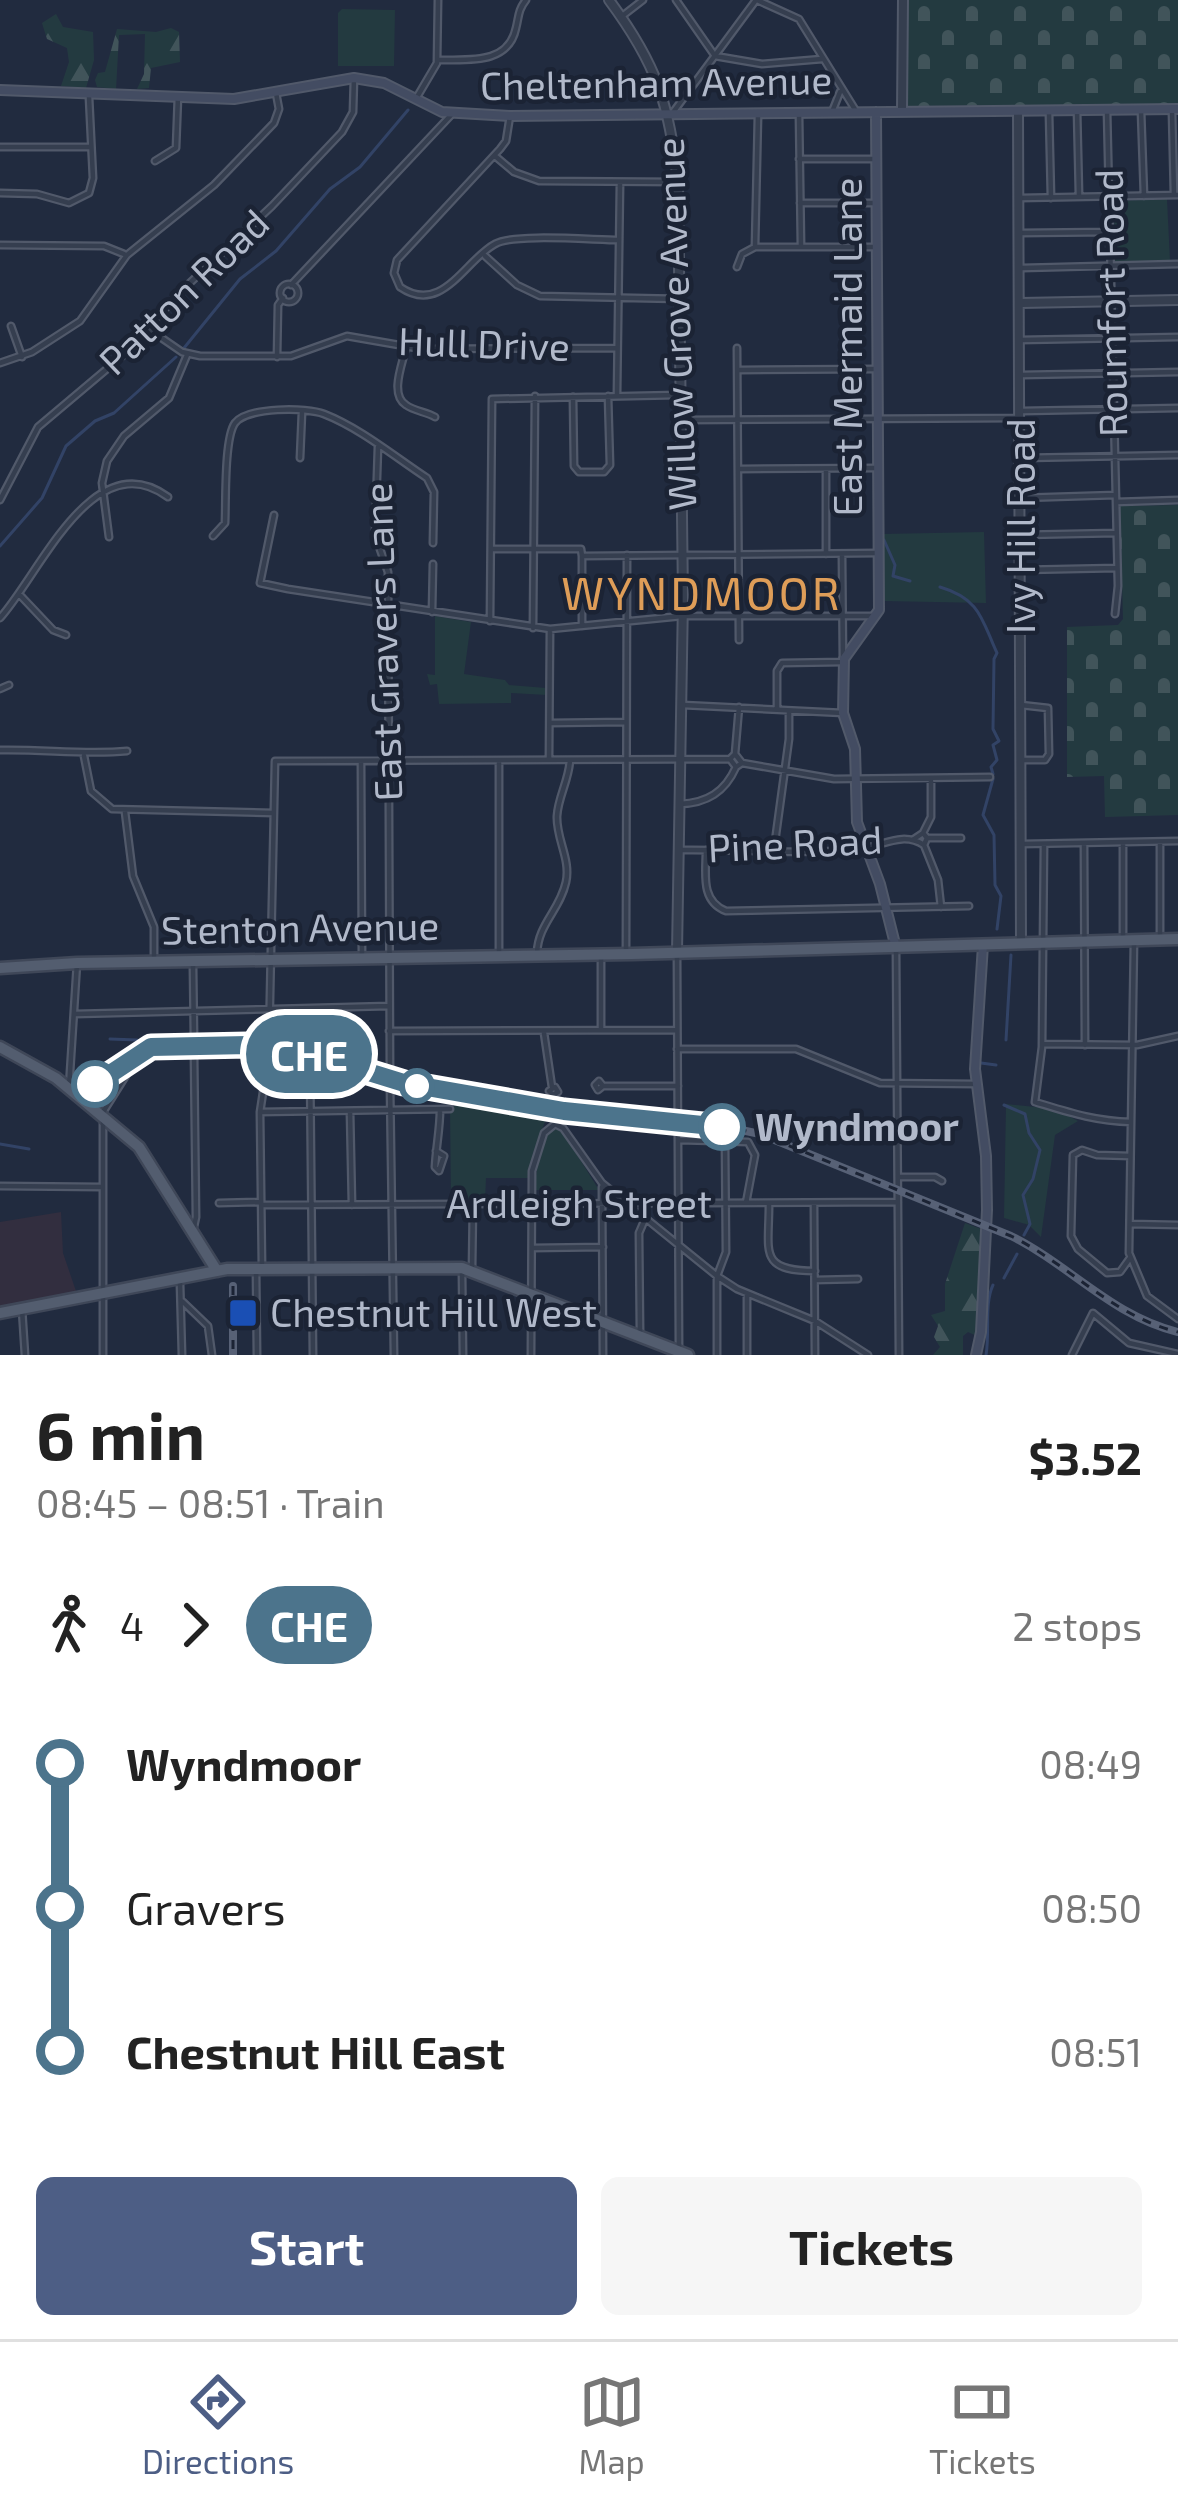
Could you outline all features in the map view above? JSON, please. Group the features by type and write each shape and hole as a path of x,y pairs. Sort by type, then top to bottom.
{"main road":[{"name":"Cheltenham Avenue","path":"0,90 234,99 354,78 384,83 452,115 510,116 1175,109"},
{"name":"East Mermaid Lane","path":"877,112 877,616"},
{"path":"877,616 844,662 843,713 854,742 856,819 896,945"},
{"name":"Stenton Avenue","path":"0,968 962,943 983,949 1021,942 1178,939"},
{"path":"976,1355 982,1329 987,1210 986,1156 976,1084 983,949"},
{"path":"0,1047 69,1088 139,1147 218,1270"},
{"path":"0,1313 218,1270 467,1269 682,1354"}],"street":[{"path":"416,100 437,60 438,0"},
{"path":"437,60 484,59 501,53 514,36 526,0"},
{"name":"Willow Grove Avenue","path":"609,0 649,60 670,115 678,182 682,705 677,759 677,950"},
{"path":"621,17 643,0"},
{"path":"676,0 715,56 762,64 823,59"},
{"path":"670,115 757,0 797,16 856,112"},
{"path":"902,110 903,0"},
{"name":"Patton Road","path":"0,500 38,427 117,361 342,132 353,112 354,78"},
{"path":"0,193 37,194 66,203 80,200 93,183 88,91"},
{"path":"832,112 840,92"},
{"path":"0,363 22,357 80,321 127,255 214,185 274,123 279,109 276,93"},
{"path":"155,161 176,148 178,96"},
{"path":"1020,198 1176,195 1175,109"},
{"path":"1077,110 1079,197"},
{"name":"Roumfort Road","path":"1107,110 1117,568 1114,614"},
{"path":"1141,110 1144,196"},
{"name":"Ivy Hill Road","path":"1018,111 1021,942"},
{"path":"1049,111 1051,197"},
{"path":"799,112 801,247"},
{"path":"755,247 758,113"},
{"path":"277,357 282,288 291,284 452,115"},
{"path":"510,116 506,141 495,156 400,255 394,269 398,284 421,295 452,284 495,243 512,239 619,240"},
{"path":"0,147 89,147"},
{"path":"495,156 514,172 534,180 678,182"},
{"path":"799,159 877,159"},
{"path":"617,395 620,183"},
{"path":"800,203 877,203"},
{"path":"1021,233 1110,232"},
{"path":"0,245 97,245 127,255"},
{"path":"737,267 742,254 755,247 877,247"},
{"path":"483,254 534,295 681,299"},
{"path":"1021,268 1178,264"},
{"path":"283,298 290,302 297,297 298,290 291,284"},
{"path":"1021,303 1178,300"},
{"path":"11,326 22,357"},
{"path":"109,537 104,470 128,432 169,398 187,355 148,328"},
{"name":"Hull Drive","path":"187,355 296,355 343,336 406,346 617,348"},
{"path":"1020,340 1178,337"},
{"path":"406,346 398,394 407,406 435,417"},
{"path":"737,348 739,640"},
{"path":"738,370 878,369"},
{"path":"1021,375 1178,372"},
{"path":"490,621 492,399 681,395"},
{"path":"532,628 535,396"},
{"path":"573,396 574,466 579,472 604,472 610,467 608,396"},
{"path":"682,419 878,419 1178,407"},
{"path":"213,536 225,523 224,486 236,422 256,411 302,412 322,413 429,481 434,492 433,543"},
{"path":"300,458 302,412"},
{"name":"East Gravers Lane","path":"378,447 375,535 388,566 389,604 394,1355"},
{"path":"1020,458 1178,455"},
{"path":"481,458 491,458"},
{"path":"738,469 878,468"},
{"path":"826,469 826,554"},
{"path":"0,618 79,512 103,491 139,482 168,497"},
{"path":"1020,498 1178,500"},
{"path":"274,514 260,583 550,629 682,616 877,616"},
{"path":"1020,535 1116,533"},
{"path":"491,549 581,549 582,626"},
{"path":"582,556 878,553"},
{"path":"777,709 777,671 782,663 844,662 842,554"},
{"path":"626,951 627,555"},
{"path":"432,612 433,564"},
{"path":"1020,570 1117,568"},
{"path":"19,594 51,628 66,635"},
{"path":"549,760 550,629"},
{"path":"0,689 9,686"},
{"path":"682,705 843,713"},
{"path":"1021,705 1048,708 1049,756 1021,760"},
{"path":"739,707 733,756 739,765 856,779 990,777"},
{"path":"774,849 789,740 788,710"},
{"path":"550,723 626,722"},
{"path":"0,750 70,749 84,755 128,751"},
{"path":"84,755 86,781 93,795 109,808 273,813"},
{"path":"257,1355 260,1112 269,1048 275,761 733,756"},
{"path":"499,760 499,953"},
{"path":"537,952 540,930 566,881 566,857 556,821 570,760"},
{"path":"361,761 362,956"},
{"path":"677,804 712,797 739,765"},
{"path":"931,778 931,817 925,839 938,880 940,907"},
{"path":"124,812 132,872 153,923 154,961"},
{"name":"Pine Road","path":"676,850 866,848 891,840 961,838"},
{"path":"1021,844 1178,841"},
{"path":"1123,842 1132,1046 1130,1258 1150,1300 1178,1319"},
{"path":"1160,842 1160,939"},
{"path":"1084,843 1084,1045"},
{"path":"1044,844 1042,1044 1035,1103 1060,1107 1089,1120 1131,1122"},
{"path":"706,850 707,893 720,909 969,906"},
{"path":"896,945 898,1355"},
{"path":"677,950 682,1354"},
{"path":"601,951 602,1030"},
{"path":"193,960 193,1232"},
{"path":"69,1088 77,963"},
{"path":"75,1014 389,1006"},
{"path":"389,1031 677,1030"},
{"path":"544,1031 551,1087"},
{"path":"1042,1044 1132,1046 1178,1036"},
{"path":"103,1355 103,1114 130,1069 156,1052 194,1049"},
{"path":"677,1049 796,1049 876,1082 976,1084"},
{"path":"310,1065 313,1355"},
{"path":"603,1086 678,1086"},
{"path":"436,1151 440,1109"},
{"path":"260,1112 450,1109"},
{"path":"350,1111 352,1205"},
{"path":"531,1355 535,1156 545,1130 555,1124 563,1128 602,1183 717,1276 815,1321 868,1355"},
{"path":"717,1355 717,1276 725,1259 725,1139"},
{"path":"678,1140 743,1140 752,1147 755,1156 746,1203"},
{"path":"1130,1156 1082,1150 1073,1155 1070,1230 1078,1250 1110,1274 1120,1272 1130,1258"},
{"path":"898,1178 941,1181"},
{"path":"602,1183 603,1355"},
{"path":"0,1186 102,1186"},
{"name":"Ardleigh Street","path":"219,1203 898,1202"},
{"path":"769,1203 769,1247 774,1263 786,1271 814,1271"},
{"path":"814,1203 815,1355"},
{"path":"463,1355 473,1204"},
{"path":"640,1338 639,1231 645,1218"},
{"path":"1129,1225 1178,1225"},
{"path":"532,1248 602,1247"},
{"path":"179,1278 182,1355"},
{"path":"814,1280 858,1279"},
{"path":"747,1293 747,1355"},
{"path":"183,1302 208,1326 212,1355"},
{"path":"22,1309 25,1355"},
{"path":"1072,1355 1093,1312 1129,1343 1178,1354"}],"shaded area":[{"path":"61,1212 63,1253 77,1294 0,1309 0,1222"}],"green space":[{"path":"906,0 1178,0 1178,105 907,106"},
{"path":"342,9 395,10 394,66 338,66 338,13"},
{"path":"56,14 63,27 93,32 94,60 86,88 61,86 69,62 67,48 47,39 42,23"},
{"path":"171,28 179,32 180,62 151,68 149,88 137,89 144,74 145,34 119,35 116,89 97,87 95,80 105,72 117,29 156,32"},
{"path":"1167,199 1170,261 1115,262 1114,201"},
{"path":"1178,505 1178,815 1105,817 1104,776 1067,777 1067,627 1118,625 1123,619 1120,506"},
{"path":"984,532 986,603 883,601 882,534"},
{"path":"435,616 471,622 464,674 546,688 547,695 511,693 511,703 439,704 437,684 430,685 427,674 435,675"},
{"path":"479,1101 548,1114 529,1178 486,1178 485,1202 451,1202 450,1106 478,1105"},
{"path":"1006,1104 1055,1109 1078,1121 1055,1135 1041,1237 1029,1225 1004,1218"},
{"path":"551,1127 561,1129 599,1190 534,1190 540,1149"},
{"path":"965,1223 984,1230 979,1332 963,1336 963,1355 933,1355 940,1347 934,1337 938,1326 931,1315 945,1311 945,1284"}],"waterway":[{"path":"184,348 240,279 276,251 330,189 360,167 408,110"},
{"path":"0,546 42,498 66,446 95,421 114,413 176,357"},
{"path":"884,540 895,565 893,576 910,581"},
{"path":"940,587 972,605 997,653 993,729 999,741 993,745 997,760 991,767 993,774"},
{"path":"993,779 983,815 994,835 995,885 1001,896 997,929"},
{"path":"1006,1040 1011,955"},
{"path":"110,1039 137,1040"},
{"path":"981,1063 996,1065"},
{"path":"1004,1105 1025,1114 1029,1133 1040,1150 1033,1179 1023,1195 1030,1224 1024,1235"},
{"path":"0,1144 29,1149"},
{"path":"1004,1278 1017,1254"},
{"path":"986,1355 993,1285"}],"railway":[{"path":"92,1086 154,1046 230,1044 280,1049 417,1086 576,1113 760,1134 1011,1236 1132,1314 1178,1332"},
{"path":"233,1286 233,1355"}],"train":[{"name":"CHE","path":"95,1084 151,1047 248,1045 323,1058 404,1083 564,1111 722,1127"}],"place":[{"name":"Wyndmoor","path":"722,1127"},
{"name":"Chestnut Hill West","path":"243,1313"}],"district":[{"name":"WYNDMOOR","path":"702,594"}]}
